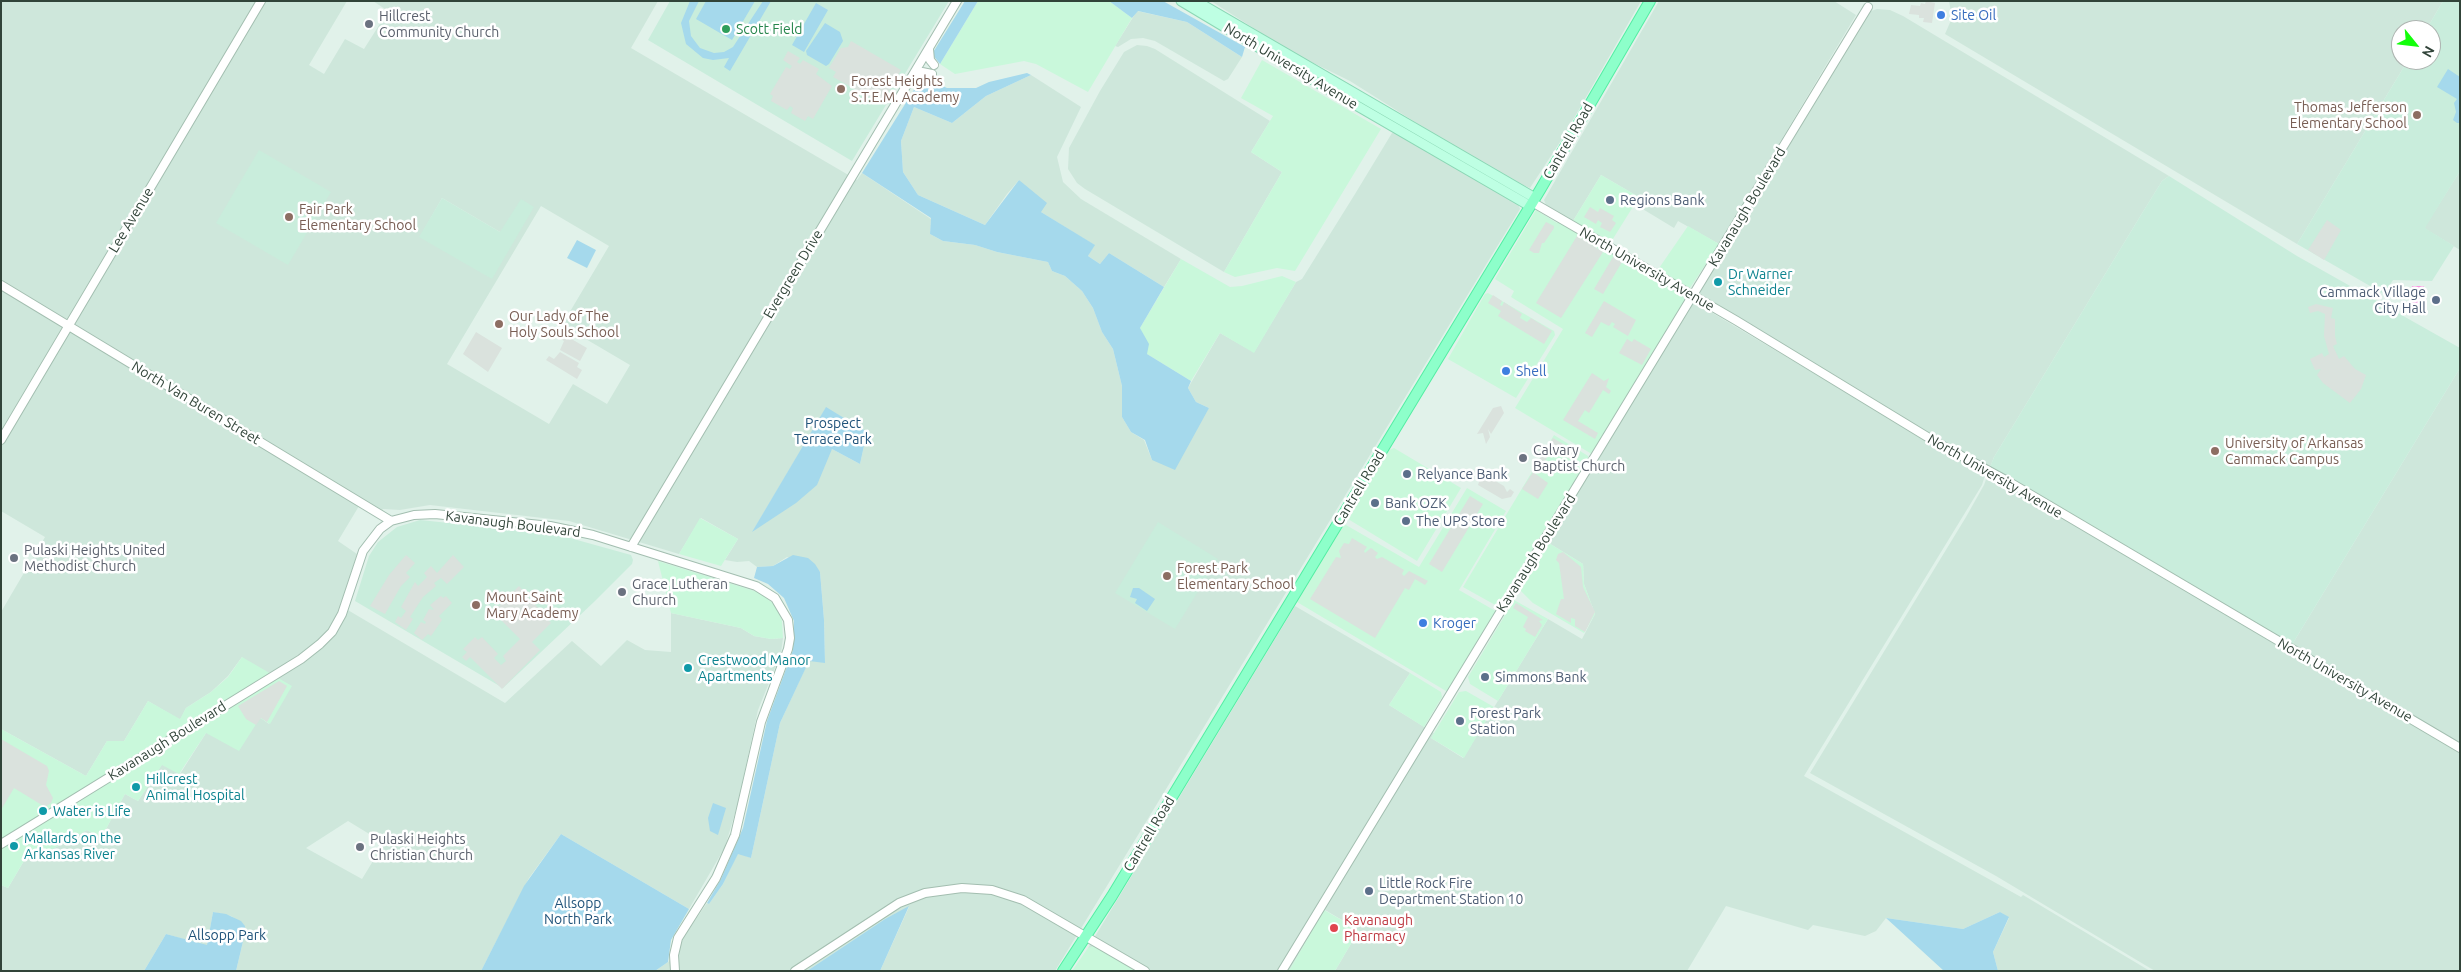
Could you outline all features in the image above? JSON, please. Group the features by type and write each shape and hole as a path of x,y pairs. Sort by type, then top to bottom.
{"main road":[{"name":"North University Avenue","path":"1181,1 1323,86 1532,202"},
{"name":"North University Avenue","path":"1196,1 1532,202"},
{"name":"Cantrell Road","path":"1063,971 1112,896 1532,202 1650,1"}],"street":[{"name":"Lee Avenue","path":"1,440 261,1"},
{"name":"Evergreen Drive","path":"631,547 957,1"},
{"name":"Kavanaugh Boulevard","path":"1282,971 1868,7"},
{"path":"929,49 930,60 934,65"},
{"path":"910,79 922,72 932,74"},
{"name":"North University Avenue","path":"1532,202 1934,441 2003,478 2460,748"},
{"name":"North Van Buren Street","path":"1,285 391,521"},
{"name":"Kavanaugh Boulevard","path":"1,844 301,658 320,644 332,632 342,614 363,552 380,529 391,521 414,515 435,514 542,525 593,535 756,586 775,598 785,613 789,625 788,649 761,722 735,835 716,878 678,938 674,955 675,971"},
{"path":"795,971 899,904 925,893 952,889 981,889 1011,895 1038,907 1146,971"}],"shaded area":[{"path":"1,1 347,1 309,65 324,74 345,39 364,49 388,11 373,1 658,1 631,48 857,180 862,173 931,219 930,234 943,241 975,245 997,252 1048,262 1052,271 1065,276 1082,291 1093,308 1102,332 1113,349 1122,386 1122,417 1131,432 1144,440 1152,460 1209,408 1196,402 1188,388 1220,333 1254,352 1296,282 1302,279 1392,133 1396,130 1518,204 1520,209 1055,971 880,971 909,907 885,919 807,971 655,971 678,955 683,938 707,903 709,904 723,884 738,853 751,858 780,723 809,660 825,662 820,572 787,557 773,566 757,567 749,561 725,560 738,539 701,518 679,554 569,521 430,505 400,510 383,509 378,518 359,506 338,541 357,554 341,606 505,703 572,641 601,666 627,640 645,650 671,652 671,613 741,628 754,636 771,639 783,638 781,653 758,710 738,803 725,847 689,909 561,834 529,878 481,971 236,971 245,933 244,925 231,916 213,912 207,946 166,934 144,971 1,971 1,885 8,888 28,854 49,851 87,830 101,838 125,794 138,801 162,764 180,774 206,733 261,718 269,724 242,657 228,676 211,692 186,708 180,720 148,701 124,741 107,741 86,776 1,729 1,612 45,537 1,511","holes":["442,198 500,232 420,237","541,206 609,246 562,325 630,365 607,404 573,384 549,424 447,364","826,408 867,432 860,464 832,449 753,531","348,821 384,843 362,879 306,848"]},
{"path":"670,1 949,1 852,161 648,40"},
{"path":"978,1 1109,1 1132,18 1088,92 1036,64 1024,61 955,74 940,64"},
{"path":"1211,1 1641,1 1562,139 1530,188 1518,183 1434,134 1350,81 1291,52"},
{"path":"1659,1 1834,1 1856,15 1719,244 1678,221 1674,228 1641,208 1644,200 1601,175 1573,221 1546,205 1544,200"},
{"path":"1926,1 1935,3 1932,23 1923,22 1924,18 1919,18 1919,15 1909,14 1911,5 1920,6 1921,3 1925,4"},
{"path":"1949,1 2443,1 2432,20 2391,20 2391,70 2402,70 2297,244 1945,34 1952,18"},
{"name":"Thomas Jefferson Elementary School","path":"2443,1 2460,1 2460,171 2425,228 2454,246 2432,281 2393,280 2384,294 2297,244 2402,70 2441,70 2441,20 2432,20"},
{"path":"1877,9 1890,10 1903,16 2169,176 2162,181 2144,210 1994,457 1989,470 2290,648 2460,368 2460,971 2155,971 1996,876 1810,773 1966,517 1984,485 1989,471 1693,296 1865,13"},
{"path":"1137,11 1187,22 1242,57 1228,79 1224,81 1155,41 1143,38 1131,39 1118,47 1115,46"},
{"path":"851,41 901,70 882,104 833,77 836,72 829,68 841,48 848,47"},
{"path":"1137,45 1155,49 1270,121 1251,152 1282,172 1224,272 1085,189 1077,183 1068,169 1069,148 1100,91 1124,52"},
{"path":"788,51 800,58 797,62 800,64 803,60 819,69 816,74 832,86 813,119 808,116 805,121 791,113 793,108 790,106 787,110 771,101 773,96 770,94 786,67 790,69 792,66 783,60"},
{"path":"1262,60 1381,129 1295,271 1277,268 1235,277 1224,272 1282,172 1251,152 1273,116 1241,98"},
{"path":"1031,75 1081,107 1057,157 1063,182 1081,199 1181,259 1164,287 1109,253 1100,264 1088,256 1094,245 1041,212 1019,180 985,225 918,195 903,172 901,141 914,107 952,123 986,96"},
{"path":"259,150 331,192 288,265 216,223"},
{"path":"2460,171 2460,250 2424,228"},
{"path":"1601,175 1639,197 1611,242 1573,221"},
{"path":"2169,176 2297,256 2460,348 2460,368 2290,648 1989,470 1994,457 2144,210 2162,181"},
{"path":"442,198 500,232 521,199 534,207 492,279 419,237"},
{"path":"1590,207 1598,212 1600,208 1614,216 1612,220 1616,223 1610,232 1600,227 1602,223 1598,220 1596,224 1584,217"},
{"path":"1536,210 1557,223 1559,219 1693,296 1595,456 1515,408 1563,329 1511,297 1514,291 1495,279"},
{"path":"2327,220 2341,230 2324,260 2308,250"},
{"path":"1546,222 1554,226 1554,228 1544,243 1542,243 1539,253 1534,253 1529,250"},
{"path":"1688,226 1719,244 1690,288 1657,271"},
{"path":"1577,236 1603,252 1561,318 1536,303"},
{"path":"1613,257 1622,262 1603,294 1594,289"},
{"path":"1181,259 1230,287 1242,286 1282,276 1296,282 1254,353 1220,333 1191,381 1147,354 1140,328"},
{"path":"2412,286 2424,286 2425,306 2410,306"},
{"path":"1488,293 1554,331 1555,335 1516,398 1448,359 1485,294"},
{"path":"1493,295 1502,301 1500,305 1502,306 1504,302 1522,314 1520,318 1527,322 1531,318 1552,331 1544,344 1498,316 1501,311 1488,303"},
{"path":"1604,301 1636,320 1628,336 1613,327 1615,324 1612,322 1609,326 1601,322 1592,337 1585,333"},
{"path":"1694,302 1985,475 1982,485 1804,776 2021,897 2023,895 2150,971 1998,971 1993,952 2009,918 2000,912 1963,929 1886,918 1876,931 1865,936 1813,925 1808,930 1726,906 1687,971 1335,971 1359,930 1325,910 1289,971 1138,971 1088,948 1295,606 1410,673 1389,705 1434,733 1431,738 1463,758 1548,619 1582,639 1595,614 1584,584 1583,564 1547,542"},
{"path":"2316,304 2333,308 2331,318 2335,319 2337,344 2333,346 2339,359 2344,356 2355,369 2366,375 2361,389 2350,403 2323,383 2317,375 2321,369 2315,370 2310,359 2322,353 2324,357 2329,354 2324,336 2325,314 2318,311 2310,313 2308,307"},
{"path":"476,332 502,348 488,372 463,354"},
{"path":"561,333 587,348 580,361 560,350 564,341 558,337"},
{"path":"1627,339 1632,342 1634,339 1651,349 1642,365 1619,353"},
{"path":"560,352 579,363 577,367 582,370 577,379 546,360 549,356 554,359"},
{"path":"1592,373 1604,381 1609,378 1606,387 1611,391 1609,394 1603,390 1589,413 1585,410 1578,421 1598,433 1595,439 1563,420"},
{"path":"1501,406 1504,413 1491,434 1488,429 1490,437 1486,444 1483,433 1477,434 1493,408"},
{"path":"1554,435 1588,456 1588,460 1497,606 1463,587"},
{"path":"1553,438 1580,454 1575,462 1555,450 1554,446 1543,464 1538,461"},
{"path":"1394,448 1461,488 1417,561 1348,519 1389,450"},
{"path":"1533,472 1548,483 1538,499 1522,489"},
{"path":"1485,475 1504,486 1507,492 1510,489 1514,492 1511,497 1502,499 1478,485 1481,476"},
{"path":"1467,488 1506,511 1459,590 1499,613 1451,694 1292,599 1339,521 1419,567"},
{"path":"1470,496 1483,504 1442,572 1429,564"},
{"path":"700,518 738,539 721,566 679,554"},
{"name":"Mount Saint Mary Academy","path":"420,520 535,532 570,538 631,555 633,560 632,564 595,601 503,688 355,601 369,556 378,542 397,527"},
{"name":"Forest Park Elementary School","path":"1158,522 1218,559 1175,629 1115,593"},
{"path":"1352,538 1367,547 1364,551 1365,553 1371,548 1378,553 1375,557 1377,559 1382,557 1404,570 1402,574 1404,576 1409,571 1428,581 1425,585 1415,579 1409,590 1405,588 1375,638 1310,599 1336,557 1341,558 1339,551 1344,543 1349,544"},
{"path":"1547,542 1583,564 1584,584 1595,614 1584,633 1533,603 1520,590"},
{"path":"1563,552 1581,567 1583,587 1595,612 1585,632 1575,626 1575,619 1571,618 1571,623 1556,614 1561,599 1564,599 1559,563 1556,560 1558,554"},
{"path":"406,555 415,563 406,573 410,577 401,586 385,614 370,606 389,575"},
{"path":"453,555 464,567 447,584 441,578 434,583 436,586 423,597 410,617 413,619 406,630 395,622 398,616 401,618 406,611 401,607 415,582 418,586 427,577 424,573 431,566 437,573"},
{"path":"658,561 761,593 777,607 782,621 783,638 771,639 754,636 741,628 671,613"},
{"path":"519,586 551,623 532,642 540,650 502,689 470,657 466,661 462,657 467,652 463,649 475,637 478,640 482,637 498,654 494,658 501,665 506,661 503,656 520,639 498,617 500,615 496,609"},
{"path":"441,596 443,598 446,596 452,603 439,616 442,620 431,636 428,634 422,640 414,633 421,622 425,624 426,622 423,620 429,609 434,610 430,605"},
{"path":"1514,600 1548,619 1498,701 1470,684 1468,677"},
{"path":"1516,603 1543,620 1539,621 1542,625 1535,637 1525,631 1526,629 1523,627 1528,617 1513,608"},
{"path":"242,657 292,686 270,724 260,718 239,751 206,733 179,774 162,765 138,801 125,794 101,838 87,830 49,851 28,854 8,888 1,885 1,729 86,776 107,741 124,741 148,701 180,719 186,708 211,692 228,677"},
{"path":"1410,673 1441,692 1442,697 1424,727 1389,705"},
{"path":"279,681 287,686 267,722 261,718 256,725 246,719 238,706"},
{"path":"1466,691 1494,707 1464,758 1431,738 1459,692"},
{"path":"1,739 47,766 49,771 46,785 53,798 51,803 45,807 14,788 1,810"},
{"path":"1324,910 1359,930 1335,971 1289,971"},
{"path":"1094,946 1138,971 1072,971 1088,948"}],"green space":[{"path":"690,1 699,1 689,21 691,36 700,48 714,53 724,52 733,47 763,1 771,1 730,71 724,67 729,58 713,60 703,58 686,44 681,23"},
{"name":"Scott Field","path":"706,1 755,1 732,40 696,19"},
{"path":"965,1 978,1 940,64 932,54"},
{"path":"1109,1 1163,1 1245,47 1242,57 1187,22 1138,11 1132,18"},
{"path":"816,3 828,10 804,52 792,45"},
{"path":"825,23 840,32 843,41 826,66 807,55 806,51"},
{"path":"2448,69 2460,77 2460,123 2453,120 2456,112 2454,103 2457,99 2437,87"},
{"path":"1027,73 1031,75 986,96 952,123 914,107 901,141 903,172 918,195 985,225 1019,180 1047,203 1041,212 1095,245 1088,256 1100,264 1109,253 1164,287 1140,328 1149,344 1147,354 1191,381 1188,388 1196,402 1209,408 1175,470 1152,460 1145,440 1131,432 1122,417 1122,386 1113,349 1102,332 1093,308 1082,291 1065,276 1052,271 1048,262 997,252 975,245 943,241 930,234 931,218 862,173 922,77 947,88 976,88 989,82"},
{"path":"577,240 596,250 587,268 567,258"},
{"name":"Prospect Terrace Park","path":"826,407 867,432 860,464 832,449 817,485 796,503 752,532"},
{"path":"793,555 808,558 820,572 825,663 809,661 780,723 751,858 738,854 723,884 709,904 707,903 721,879 743,828 767,721 793,650 794,621 784,598 768,584 754,578 757,567 773,566"},
{"path":"1133,588 1139,588 1155,599 1147,611 1135,603 1137,599 1130,597"},
{"path":"713,803 726,808 718,835 710,831 708,818"},
{"name":"Allsopp North Park","path":"561,834 689,909 671,940 668,962 655,971 481,971 524,886"},
{"path":"909,906 880,971 807,971 885,919"},
{"name":"Allsopp Park","path":"213,912 226,914 241,921 245,926 236,971 144,971 166,934 207,945"},
{"path":"2000,912 2009,917 1993,952 1998,971 1944,971 1886,918 1963,929"}],"place":[{"name":"Site Oil","path":"1941,15"},
{"name":"Hillcrest Community Church","path":"369,24"},
{"name":"Scott Field","path":"726,29"},
{"name":"Forest Heights S.T.E.M. Academy","path":"841,89"},
{"name":"Thomas Jefferson Elementary School","path":"2417,115"},
{"name":"Regions Bank","path":"1610,200"},
{"name":"Fair Park Elementary School","path":"289,217"},
{"name":"Dr Warner Schneider","path":"1718,282"},
{"name":"Cammack Village City Hall","path":"2436,300"},
{"name":"Our Lady of The Holy Souls School","path":"499,324"},
{"name":"Shell","path":"1506,371"},
{"name":"University of Arkansas Cammack Campus","path":"2215,451"},
{"name":"Calvary Baptist Church","path":"1523,458"},
{"name":"Relyance Bank","path":"1407,474"},
{"name":"Bank OZK","path":"1375,503"},
{"name":"The UPS Store","path":"1406,521"},
{"name":"Pulaski Heights United Methodist Church","path":"14,558"},
{"name":"Forest Park Elementary School","path":"1167,576"},
{"name":"Grace Lutheran Church","path":"622,592"},
{"name":"Mount Saint Mary Academy","path":"476,605"},
{"name":"Kroger","path":"1423,623"},
{"name":"Crestwood Manor Apartments","path":"688,668"},
{"name":"Simmons Bank","path":"1485,677"},
{"name":"Forest Park Station","path":"1460,721"},
{"name":"Hillcrest Animal Hospital","path":"136,787"},
{"name":"Water is Life","path":"43,811"},
{"name":"Mallards on the Arkansas River","path":"14,846"},
{"name":"Pulaski Heights Christian Church","path":"360,847"},
{"name":"Little Rock Fire Department Station 10","path":"1369,891"},
{"name":"Kavanaugh Pharmacy","path":"1334,928"}]}
